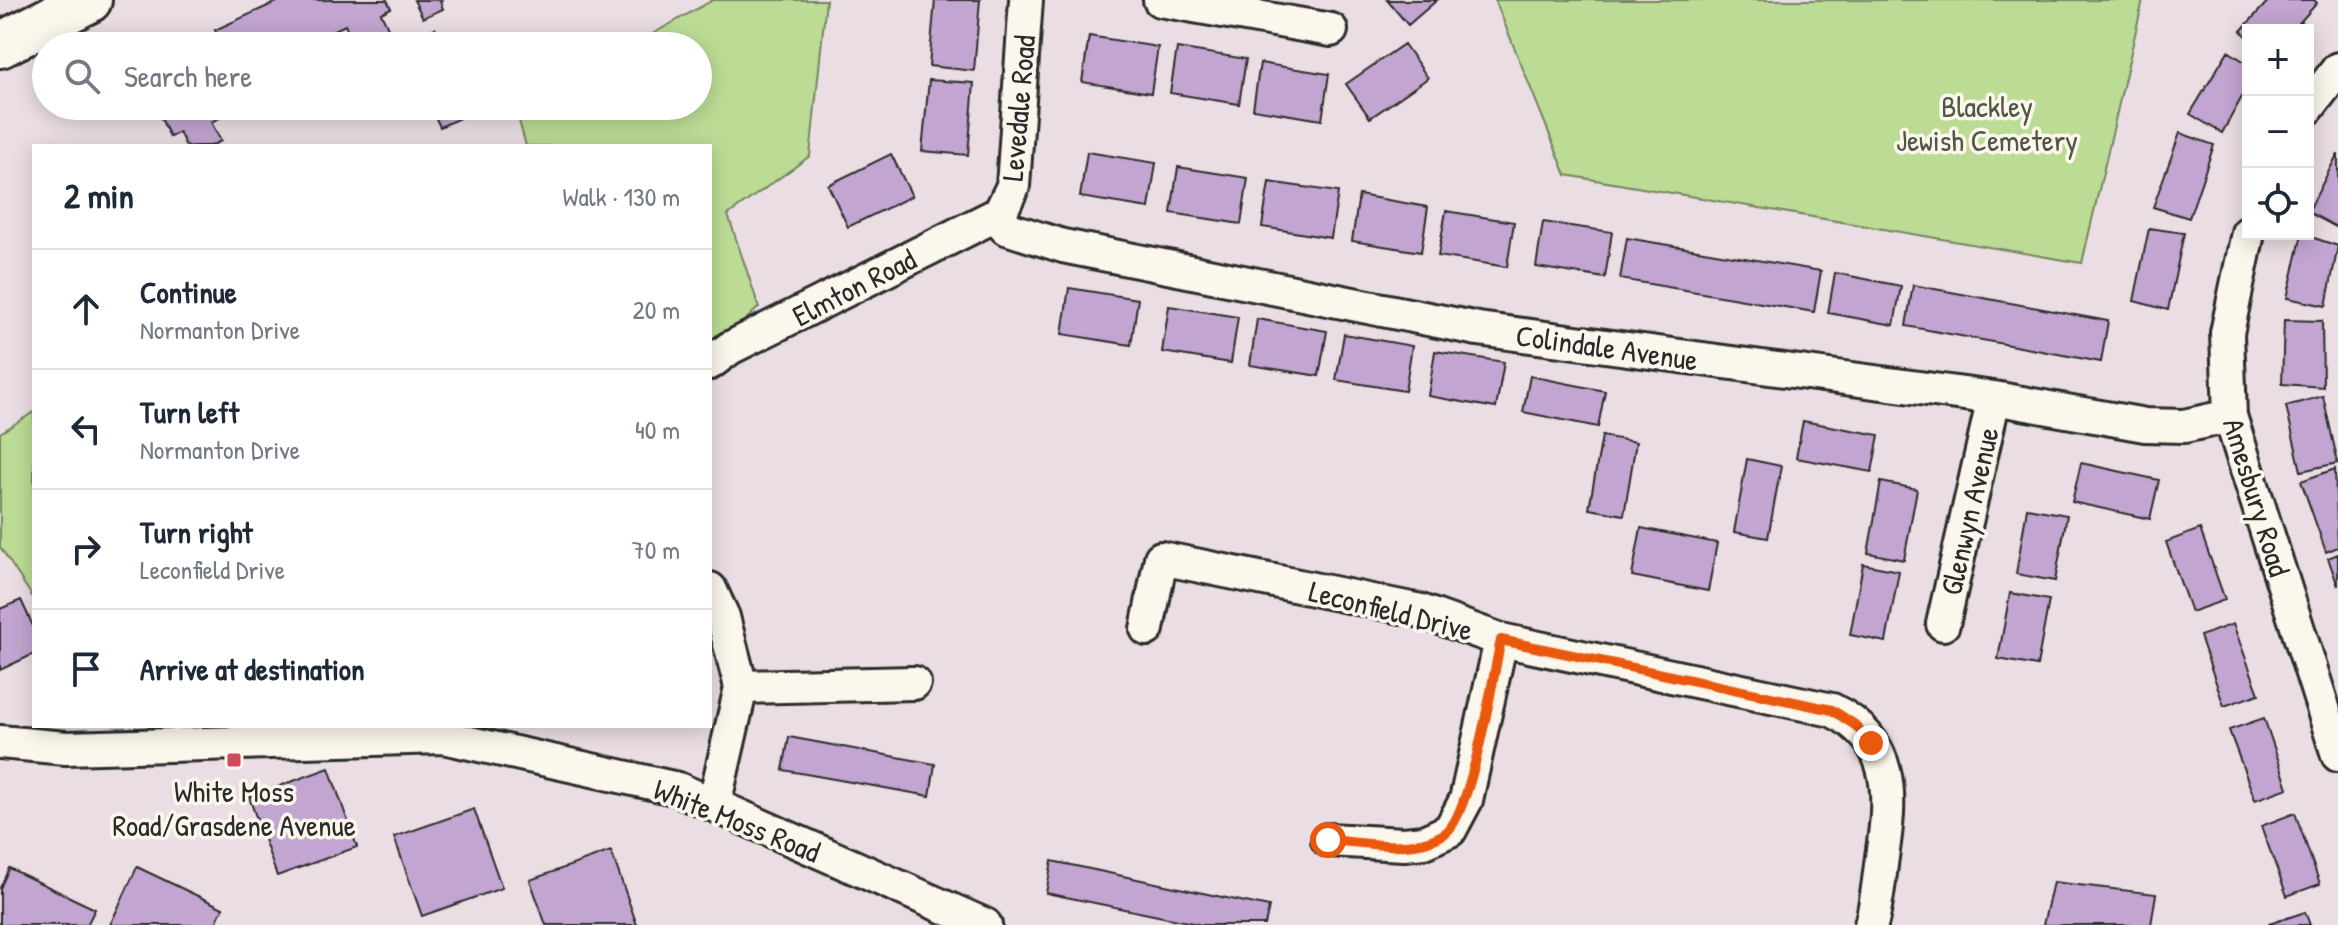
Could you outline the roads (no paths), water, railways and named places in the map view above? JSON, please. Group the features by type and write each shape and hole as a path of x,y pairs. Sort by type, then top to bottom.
{"main road":[{"path":"0,45 89,0"}],"street":[{"name":"Levedale Road","path":"1000,213 1013,186 1026,0"},
{"path":"1160,0 1331,30"},
{"path":"2314,100 2338,69"},
{"name":"Elmton Road","path":"712,362 730,348 1000,213"},
{"name":"Colindale Avenue","path":"1000,213 1006,228 1063,246 1478,329 1994,398 2145,425 2184,426 2230,416"},
{"name":"Amesbury Road","path":"2247,240 2227,333 2230,416 2338,755"},
{"name":"Glenwyn Avenue","path":"1943,624 1994,398"},
{"name":"Leconfield Drive","path":"1147,629 1161,558 1421,611 1501,640 1832,710 1855,725 1880,758 1890,791 1871,925"},
{"path":"712,593 723,617 741,687 714,805"},
{"path":"1328,840 1404,844 1424,842 1450,830 1466,800 1501,640"},
{"path":"741,687 914,683"},
{"name":"White Moss Road","path":"0,742 66,748 443,737 678,789 985,925"}],"place":[{"name":"White Moss Road/Grasdene Avenue","path":"234,760"}],"park label":[{"name":"Blackley Jewish Cemetery","path":"1987,123"}]}
